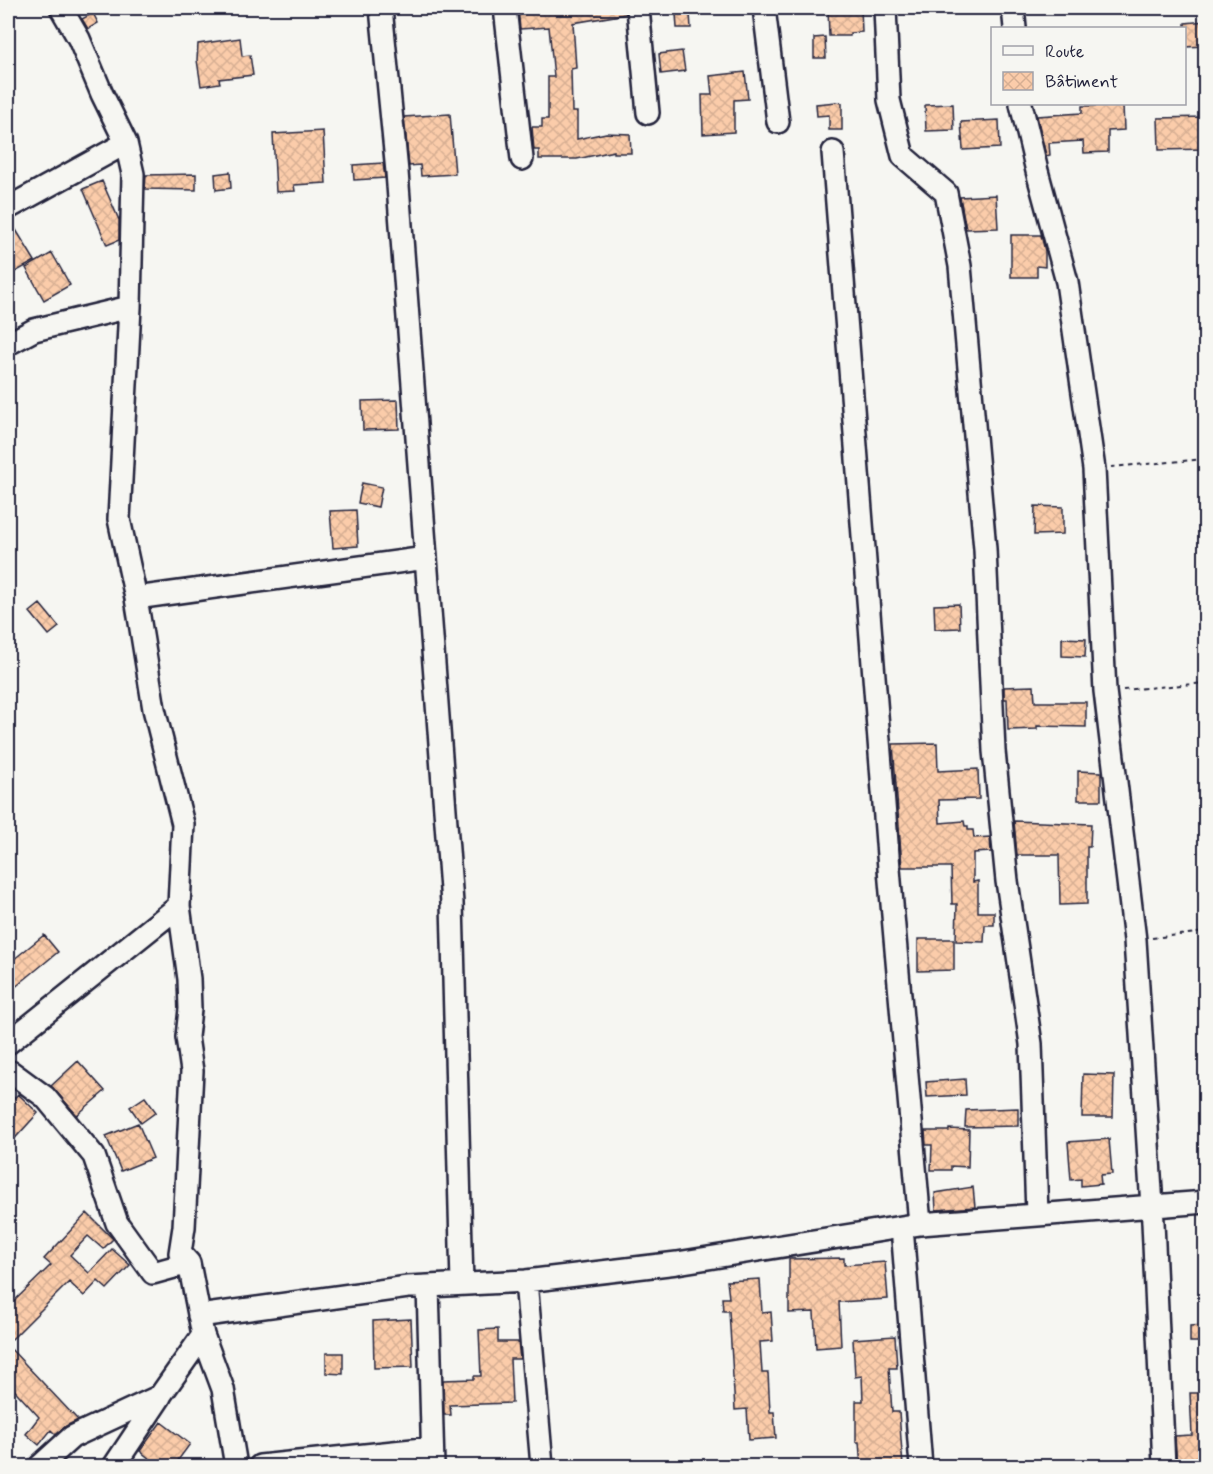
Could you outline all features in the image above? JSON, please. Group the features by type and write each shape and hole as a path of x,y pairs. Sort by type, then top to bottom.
{"street":[{"path":"61,8 79,39 126,143 133,174 130,307 119,519 136,598 154,709 183,824 179,906 189,979 190,1009 187,1037 192,1071 184,1227 180,1253 189,1263 201,1326 223,1389 236,1467"},
{"path":"381,8 397,172 452,903 462,1284"},
{"path":"505,8 522,159"},
{"path":"638,8 648,113"},
{"path":"764,8 778,122"},
{"path":"885,8 889,100 903,156 946,193 960,266 985,549 994,751 1007,881 1031,1044 1037,1214"},
{"path":"1013,8 1015,27"},
{"path":"1021,105 1067,282 1094,469 1105,691 1135,940 1152,1205 1164,1467"},
{"path":"8,208 126,143"},
{"path":"832,152 890,881 911,1225 921,1467"},
{"path":"8,344 34,330 130,307"},
{"path":"136,598 426,558"},
{"path":"8,1043 179,906"},
{"path":"8,1072 45,1097 94,1156 117,1223 153,1273 189,1263"},
{"path":"114,1467 160,1396 201,1326 408,1287 526,1281 677,1263 911,1225 1206,1202"},
{"path":"526,1281 542,1467"},
{"path":"260,1467 433,1457 428,1286"},
{"path":"40,1467 72,1437 160,1396"}],"path":[{"path":"1094,469 1206,459"},
{"path":"1105,691 1206,683"},
{"path":"1135,940 1206,932"}],"building":[{"path":"518,8 626,8 626,14 573,23 576,68 571,69 572,112 577,112 577,139 606,133 630,134 631,153 614,153 614,151 577,159 539,159 539,150 534,150 532,127 542,127 542,119 548,119 548,77 554,77 549,27 520,29"},
{"path":"828,8 861,8 862,32 850,33 850,36 829,36"},
{"path":"93,13 98,23 88,29 82,19"},
{"path":"676,14 690,14 691,28 677,28"},
{"path":"1206,21 1206,46 1186,47 1185,23"},
{"path":"825,37 826,58 814,58 814,38"},
{"path":"240,38 242,56 250,55 253,75 219,79 220,83 201,86 197,60 198,44"},
{"path":"682,51 685,71 661,74 659,54"},
{"path":"745,72 748,99 734,100 734,132 703,134 702,95 712,95 710,76"},
{"path":"842,103 842,130 829,130 829,115 817,116 816,104"},
{"path":"953,104 954,130 926,131 925,105"},
{"path":"1123,105 1124,130 1108,131 1108,152 1084,153 1083,141 1049,143 1050,155 1046,156 1037,116 1082,113 1082,106"},
{"path":"450,114 455,174 421,176 420,165 409,166 404,117"},
{"path":"1205,117 1206,149 1159,150 1158,118"},
{"path":"999,120 1000,148 963,150 961,122"},
{"path":"323,131 326,183 294,185 295,191 276,192 273,134"},
{"path":"383,163 385,178 354,180 353,165"},
{"path":"230,172 231,188 216,190 215,174"},
{"path":"196,174 196,190 145,189 146,175"},
{"path":"102,181 119,220 119,240 107,245 83,189"},
{"path":"996,195 998,228 966,229 960,197"},
{"path":"10,220 35,261 8,276 8,259 14,256 8,244 8,221"},
{"path":"1011,235 1041,235 1045,251 1045,267 1037,266 1037,277 1011,277"},
{"path":"52,253 70,285 44,300 26,268"},
{"path":"398,400 399,429 363,430 362,401"},
{"path":"362,483 382,487 378,507 358,503"},
{"path":"1035,506 1063,507 1063,534 1034,535"},
{"path":"356,510 358,546 333,548 330,511"},
{"path":"40,604 59,627 49,635 30,612"},
{"path":"959,604 960,628 935,629 934,605"},
{"path":"1062,638 1086,639 1085,657 1062,656"},
{"path":"1034,686 1035,702 1086,702 1086,727 1037,726 1037,729 1008,730 1007,699 1004,699 1004,687"},
{"path":"937,743 938,771 978,769 979,799 939,800 940,823 964,821 968,830 973,830 974,838 990,837 991,852 973,853 973,882 978,881 978,912 994,912 994,925 985,925 984,942 956,941 957,904 952,904 951,867 902,867 893,744"},
{"path":"1078,771 1101,772 1101,800 1078,800"},
{"path":"1014,821 1091,824 1090,847 1087,847 1087,904 1060,905 1059,855 1017,855"},
{"path":"44,935 58,952 8,993 8,964"},
{"path":"918,939 954,939 954,970 918,971"},
{"path":"78,1061 105,1091 77,1115 51,1086"},
{"path":"1083,1074 1114,1075 1113,1117 1082,1117"},
{"path":"965,1079 966,1095 927,1097 926,1082"},
{"path":"18,1094 38,1113 8,1146 8,1105"},
{"path":"145,1097 156,1112 141,1123 130,1107"},
{"path":"1018,1108 1018,1126 965,1127 966,1110"},
{"path":"138,1123 153,1158 121,1171 106,1136"},
{"path":"949,1129 969,1130 968,1167 951,1166 951,1170 931,1170 932,1145 926,1145 925,1131 949,1131"},
{"path":"1109,1139 1112,1174 1100,1175 1101,1184 1081,1186 1081,1179 1071,1180 1068,1142"},
{"path":"973,1187 975,1207 936,1210 935,1193"},
{"path":"87,1213 113,1239 103,1249 88,1236 70,1255 89,1273 112,1249 130,1265 107,1289 98,1281 84,1296 69,1282 8,1343 8,1307 51,1265 44,1259"},
{"path":"844,1258 844,1265 885,1262 888,1299 839,1302 841,1346 816,1348 814,1312 789,1313 789,1259"},
{"path":"760,1279 762,1313 771,1312 773,1341 760,1342 762,1373 768,1373 770,1412 774,1412 776,1438 749,1440 747,1409 735,1410 729,1311 723,1311 722,1298 729,1298 727,1281"},
{"path":"411,1319 413,1367 374,1368 373,1321"},
{"path":"1206,1325 1206,1342 1190,1342 1190,1326"},
{"path":"498,1329 498,1342 518,1342 520,1359 510,1359 512,1403 450,1405 451,1415 444,1415 443,1380 474,1379 474,1376 481,1376 479,1330"},
{"path":"895,1336 897,1368 889,1368 892,1412 899,1412 903,1467 861,1467 859,1442 856,1442 856,1401 863,1401 862,1376 855,1377 853,1339"},
{"path":"8,1346 78,1420 66,1426 56,1435 51,1430 39,1445 26,1434 39,1417 8,1383"},
{"path":"326,1353 343,1353 343,1374 326,1373"},
{"path":"1190,1393 1206,1393 1206,1467 1177,1467 1175,1436 1192,1435"},
{"path":"161,1422 190,1444 173,1467 160,1467 140,1451"}]}
